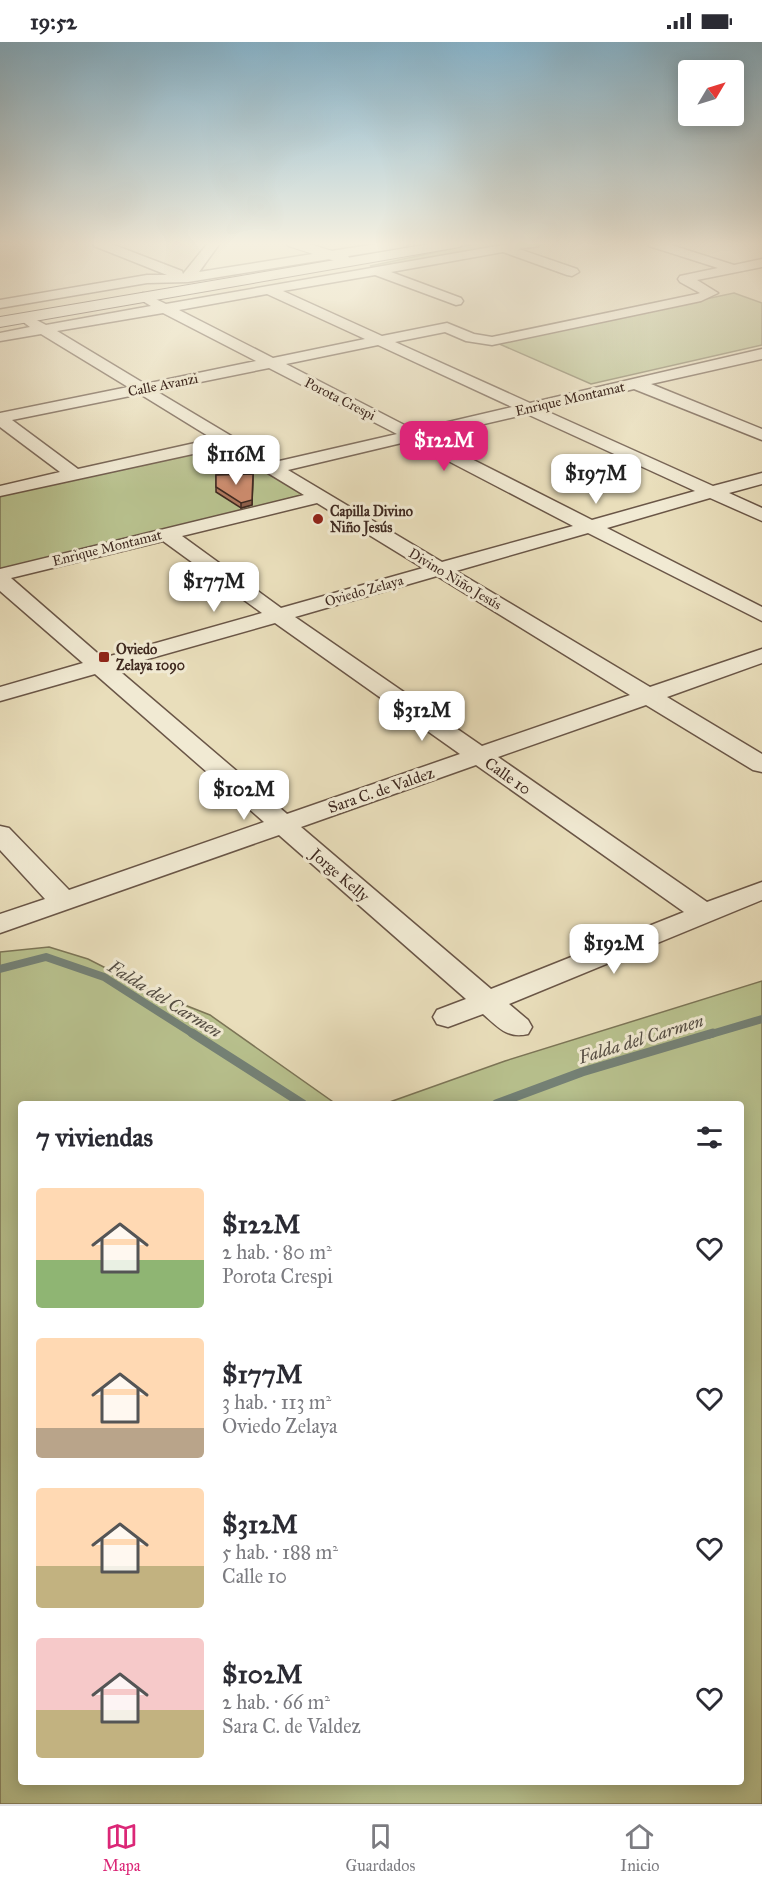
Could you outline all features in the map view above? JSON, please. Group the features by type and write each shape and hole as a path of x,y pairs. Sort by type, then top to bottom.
{"street":[{"name":"Divino Niño Jesús","path":"37,325 762,765"},
{"path":"0,337 66,325"},
{"name":"Porota Crespi","path":"197,325 762,615"},
{"path":"346,325 762,515"},
{"name":"Calle Avanzi","path":"0,419 447,327 471,338 492,341 567,325"},
{"name":"Enrique Montamat","path":"272,468 762,354"},
{"path":"724,363 752,374"},
{"path":"636,384 762,435"},
{"path":"0,419 75,475"},
{"path":"0,491 228,441"},
{"name":"Oviedo Zelaya","path":"0,694 762,478"},
{"name":"Enrique Montamat","path":"0,575 320,497"},
{"name":"Calle 10","path":"166,534 478,756 704,913"},
{"name":"Jorge Kelly","path":"0,580 517,1027"},
{"name":"Sara C. de Valdez","path":"0,924 762,656"},
{"path":"0,834 64,902"},
{"path":"448,1017 762,890"}],"green space":[{"path":"581,325 762,325 762,345 591,384 497,343"},
{"path":"224,447 235,448 303,495 9,569 0,569 0,495"},
{"path":"49,947 88,959 157,994 210,1015 332,1101 18,1101 18,1785 744,1785 744,1101 392,1101 505,1061 762,981 762,1804 0,1804 0,952"}],"building":[{"path":"253,474 252,500 241,503 216,487 216,475"}],"waterway":[{"name":"Falda del Carmen","path":"0,969 46,957 104,977 195,1035"},
{"name":"Falda del Carmen","path":"708,1035 762,1019"},
{"name":"Falda del Carmen","path":"192,1033 298,1101"},
{"name":"Falda del Carmen","path":"504,1101 582,1072 713,1033"}],"place":[{"name":"Capilla Divino Niño Jesús","path":"318,519"},
{"name":"Oviedo Zelaya 1090","path":"104,657"}]}
